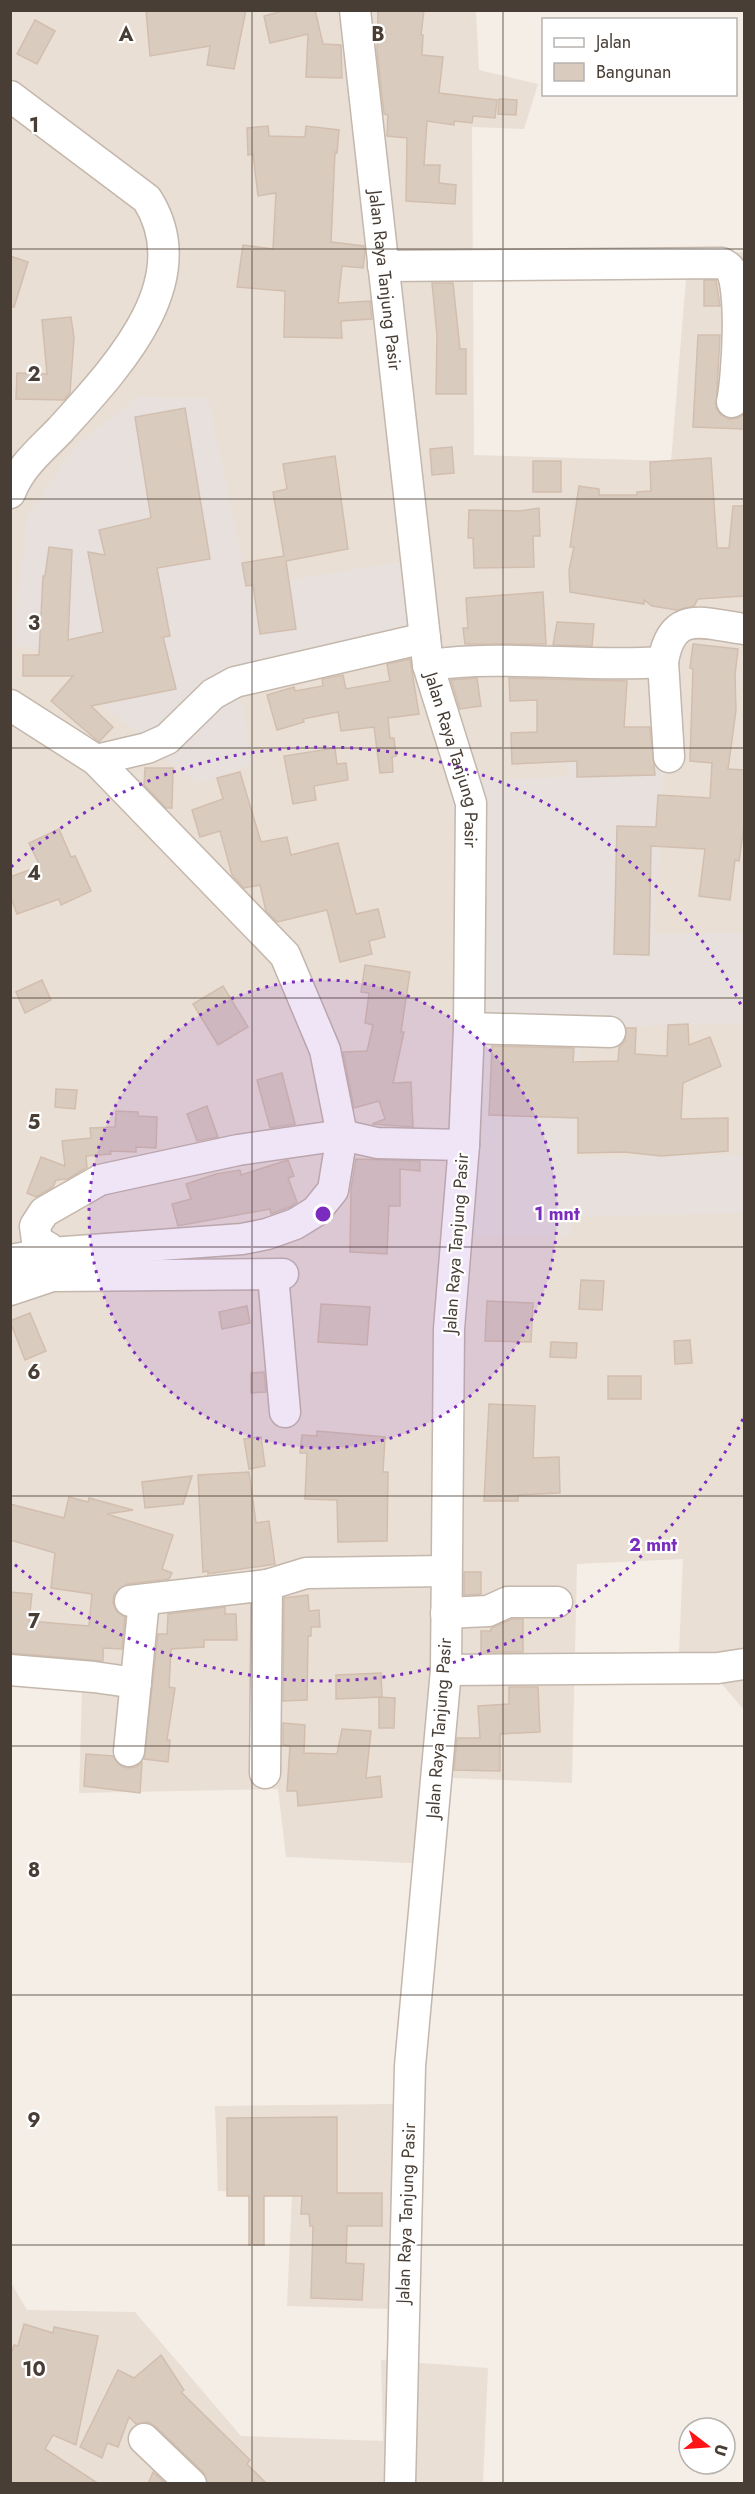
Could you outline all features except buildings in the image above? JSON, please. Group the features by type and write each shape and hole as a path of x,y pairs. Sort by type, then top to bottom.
{"street":[{"name":"Jalan Raya Tanjung Pasir","path":"355,10 427,651 471,803 469,1028 464,1145 449,1329 445,1571 446,1670 410,2066 400,2484"},
{"path":"10,96 147,199 157,215 163,237 164,265 159,294 118,364 13,480"},
{"path":"383,266 722,263 730,269 733,280 739,336 732,402"},
{"path":"669,757 663,662 667,641 676,629 694,621 744,629"},
{"path":"109,757 167,739 213,694 235,682 427,651 614,666 663,662"},
{"path":"10,705 109,757 285,955 325,1050 356,1139 333,1190 316,1211 295,1224 267,1234 242,1239 51,1264 10,1290"},
{"path":"469,1028 610,1032"},
{"path":"51,1264 49,1248 37,1241 35,1226 44,1212 100,1180 238,1150 356,1139 464,1145"},
{"path":"10,1260 51,1264 278,1274 285,1412"},
{"path":"129,1751 136,1683 137,1601 267,1585 306,1573 445,1571"},
{"path":"266,1773 267,1585"},
{"path":"446,1613 488,1611 508,1602 557,1602"},
{"path":"446,1670 718,1668 744,1664"},
{"path":"10,1670 136,1683"},
{"path":"144,2439 191,2484"}],"shaded area":[{"path":"10,11 476,11 479,70 538,84 524,129 472,127 474,455 671,461 688,255 744,252 744,1710 715,1676 678,1677 683,1559 577,1564 572,1783 432,1777 431,1864 286,1857 278,1789 79,1793 82,1690 11,1685"},
{"path":"137,397 208,398 248,587 404,561 416,654 240,695 252,764 196,784 96,699 76,656 12,645 27,518 72,449"},
{"path":"568,727 668,728 653,934 744,933 744,1023 581,1028 574,1157 744,1155 744,1213 571,1217 571,1237 447,1237 459,890 449,781 568,777"},
{"path":"393,2104 390,2309 287,2306 292,2194 218,2191 215,2106"},
{"path":"10,2281 27,2310 135,2312 241,2436 383,2441 381,2360 488,2368 483,2483 11,2483"}]}
